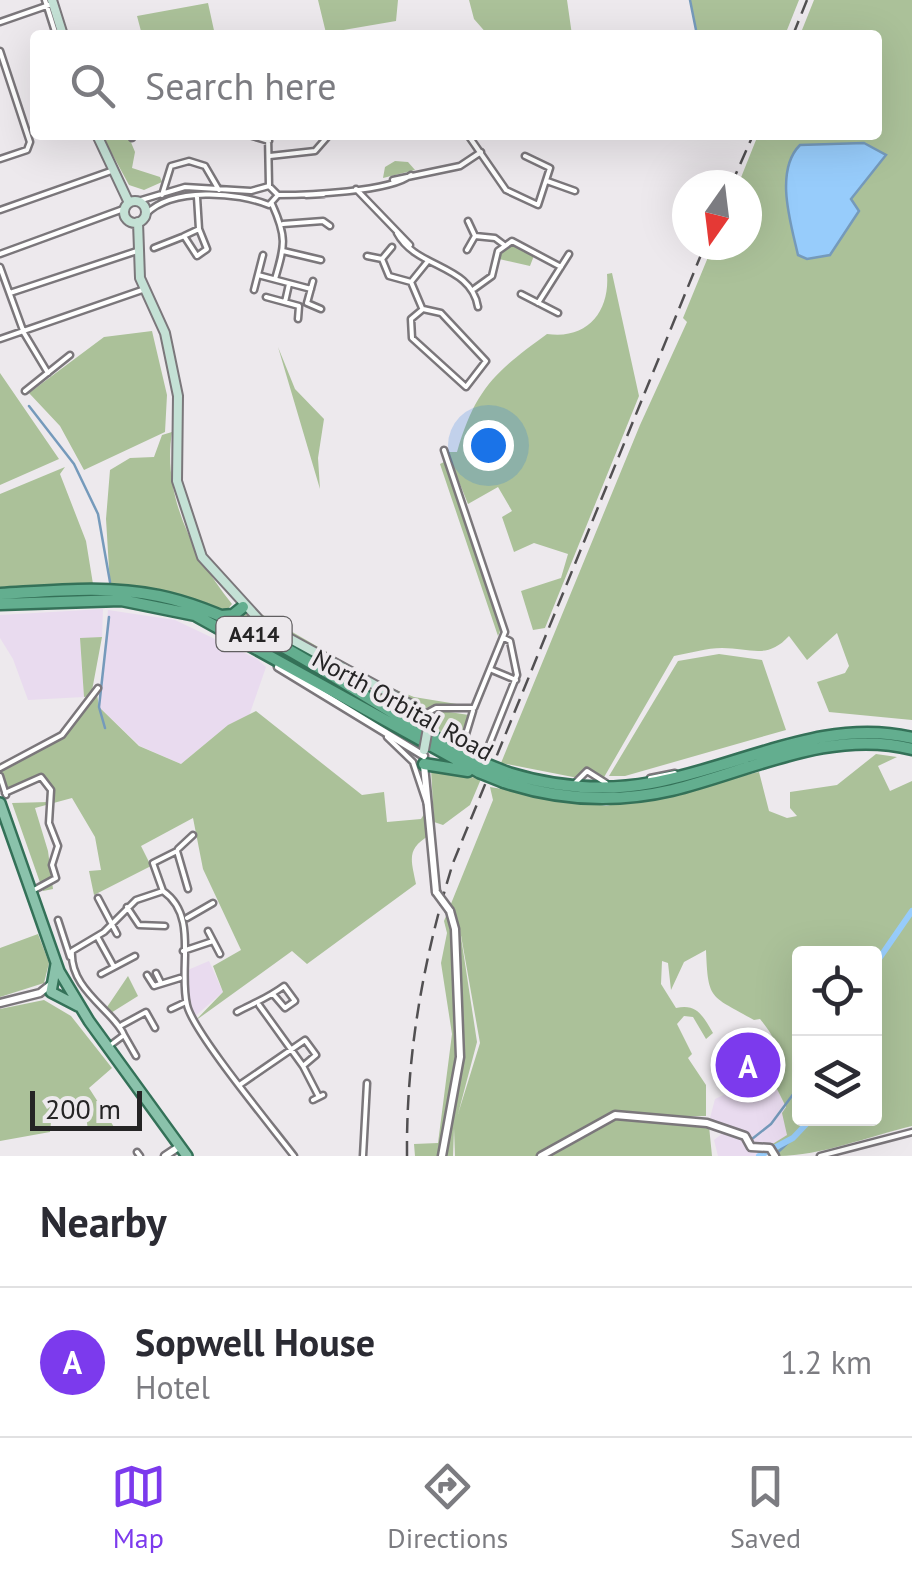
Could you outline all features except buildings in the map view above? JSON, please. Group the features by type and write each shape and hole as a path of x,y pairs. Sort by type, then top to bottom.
{"highway":[{"name":"North Orbital Road","path":"0,594 130,591 182,601 247,630 506,777 558,795 620,798 673,789 837,745 872,743 912,749"},
{"name":"North Orbital Road","path":"0,604 99,599 141,602 195,616 482,763"},
{"path":"220,616 240,610 247,630"},
{"path":"254,644 278,667"},
{"name":"North Orbital Road","path":"506,777 566,785 631,786 842,734 879,732 912,738"},
{"path":"424,756 482,763"}],"main road":[{"path":"49,2 57,30"},
{"path":"99,140 127,208 138,222 137,251 146,290 165,333 178,396 174,460 183,506 202,557 240,610 426,714 424,756"},
{"path":"127,208 146,214 138,222"},
{"path":"4,797 56,964 59,987 80,1007 187,1156"}],"street":[{"path":"0,22 49,2"},
{"path":"0,51 30,144 25,151 0,160"},
{"path":"268,140 270,186 278,195 356,189 460,166 481,152"},
{"path":"270,156 315,151 325,140"},
{"path":"472,140 501,185 538,206 550,168 525,156"},
{"path":"162,195 172,166 188,161 205,166 219,190"},
{"path":"0,210 111,171"},
{"path":"547,181 575,191"},
{"path":"0,254 185,188 261,190 270,186"},
{"path":"356,189 428,261 474,289 478,307"},
{"path":"261,190 262,202"},
{"path":"272,204 278,195"},
{"path":"184,236 197,256 207,249 198,229 197,197"},
{"path":"146,214 154,206 197,197 272,204 284,224 283,250 275,280"},
{"path":"284,224 323,220 330,226"},
{"path":"468,221 476,236"},
{"path":"154,248 198,229"},
{"path":"476,236 495,238 503,244 522,242 561,267"},
{"path":"467,250 476,236"},
{"path":"474,289 492,276 503,244"},
{"path":"382,259 392,247"},
{"path":"283,250 321,260"},
{"path":"10,294 137,251"},
{"path":"538,303 570,254"},
{"path":"254,290 263,255"},
{"path":"366,256 382,259"},
{"path":"382,259 389,276 412,282"},
{"path":"412,282 428,261"},
{"path":"0,267 24,333 48,373"},
{"path":"258,275 310,289"},
{"path":"313,281 307,304 320,310"},
{"path":"412,282 423,309"},
{"path":"285,302 290,284"},
{"path":"0,339 146,290"},
{"path":"522,294 558,314"},
{"path":"266,297 300,307 298,319"},
{"path":"423,309 441,313 486,360 466,387 412,338 411,319 423,309"},
{"path":"25,391 70,355"},
{"path":"444,450 504,621 504,638 472,710 474,719 464,744"},
{"path":"482,763 518,671 510,641 504,638"},
{"path":"278,667 424,756 436,892 450,910 455,929 460,1057 442,1156"},
{"path":"490,669 516,680"},
{"path":"0,768 62,735 98,688"},
{"path":"426,714 436,708 472,710"},
{"path":"380,726 412,762 424,805 429,807"},
{"path":"0,776 4,797 41,778 51,790 49,823 58,846 52,865 56,878 33,890"},
{"path":"193,835 177,850 153,863 165,892 185,918 182,977 186,1002 200,1030 294,1156"},
{"path":"177,850 188,889"},
{"path":"163,902 165,892"},
{"path":"71,960 127,906 165,892"},
{"path":"98,898 117,934"},
{"path":"185,918 213,903"},
{"path":"127,906 139,926 165,926"},
{"path":"58,920 71,960 98,1010 120,1026 136,1056"},
{"path":"208,931 220,954"},
{"path":"98,938 114,967"},
{"path":"183,951 213,941"},
{"path":"101,974 135,956"},
{"path":"156,973 161,983"},
{"path":"147,975 154,986 182,977"},
{"path":"237,1012 259,1005 272,994 284,986 295,1000 285,1008 272,994"},
{"path":"0,1002 59,987"},
{"path":"172,1009 186,1002"},
{"path":"259,1005 303,1066 318,1097"},
{"path":"120,1026 146,1012 155,1028"},
{"path":"108,1047 124,1034"},
{"path":"241,1084 305,1040 316,1052 303,1066"},
{"path":"362,1156 367,1082"},
{"path":"542,1156 621,1114 712,1124 745,1136 750,1147 773,1152"},
{"path":"820,1156 912,1132"},
{"path":"165,1156 180,1146"}],"shaded area":[{"path":"103,609 102,637 80,639 84,697 28,700 13,659 0,638 0,615"},
{"path":"108,610 175,620 257,659 266,667 249,716 228,725 181,764 140,746 99,707"},
{"path":"209,961 223,992 193,1018 183,972"},
{"path":"780,1069 774,1083 785,1106 787,1135 757,1156 718,1156 714,1140 727,1130 710,1118 715,1099"}],"green space":[{"path":"318,0 398,0 396,21 325,30"},
{"path":"469,0 567,0 571,30 484,30 474,19"},
{"path":"690,0 799,0 787,30 696,30"},
{"path":"814,0 912,0 912,720 829,712 817,682 845,673 849,666 837,633 807,660 789,636 766,650 716,648 674,656 603,779 585,769 578,778 501,763 640,425 687,322 683,318 707,260 762,260 762,170 744,170 756,140 882,140 882,30 802,30","holes":["864,143 886,155 851,199 800,145"]},
{"path":"208,3 214,30 141,30 137,16"},
{"path":"105,140 130,140 135,152 132,168 160,177 162,182 144,190 129,185"},
{"path":"395,161 408,162 415,170 383,178 385,167"},
{"path":"513,243 535,253 530,266 499,259 504,247"},
{"path":"612,273 639,396 545,628 533,630 521,591 561,578 568,554 534,543 514,552 502,517 512,511 498,487 468,504 447,452 457,452 480,397 514,359 547,334 574,332 594,320 605,300 607,274"},
{"path":"152,331 167,395 165,432 84,470 60,426 29,393 104,337"},
{"path":"278,347 295,389 324,419 318,458 320,489"},
{"path":"0,373 59,459 0,485"},
{"path":"172,432 170,456 177,502 205,566 232,604 227,610 149,588 110,585 106,519 110,470 130,458 154,457 162,435"},
{"path":"446,461 503,624 498,636 440,464"},
{"path":"65,467 60,474 86,541 93,584 0,587 0,494"},
{"path":"256,611 384,685 414,697 469,706 424,708 291,638"},
{"path":"246,614 420,713 425,728 246,624 240,619"},
{"path":"102,637 91,696 84,697 80,638"},
{"path":"719,654 762,660 786,730 625,776 609,776 678,661"},
{"path":"97,694 99,707 139,746 181,764 228,725 256,711 362,795 384,792 387,822 421,819 426,811 430,835 412,855 416,884 307,964 292,951 195,1021 223,992 213,966 241,950 203,869 193,818 141,846 151,866 94,895 89,871 101,870 95,837 72,798 35,808 48,851 53,889 43,891 12,803 48,802 53,800 53,788 42,775 8,790 1,769 66,736"},
{"path":"436,710 469,715 459,741 452,745 431,733"},
{"path":"876,754 897,757 878,766 890,791 912,781 912,1126 828,1149 778,1156 771,1145 787,1135 782,1113 786,1107 774,1083 780,1066 778,1050 760,1019 754,1020 714,995 708,979 706,950 684,962 671,990 668,963 662,961 661,984 676,1008 694,1009 713,1033 706,1039 693,1017 684,1016 677,1024 692,1054 688,1058 706,1085 706,1116 657,1117 655,1113 649,1120 709,1126 712,1156 455,1156 454,1128 453,1156 415,1156 414,1144 438,1143 452,1034 441,963 447,933 444,921 493,800 490,787 606,806 759,772 769,811 787,818 797,816 790,808 790,792 837,785","holes":["459,924 480,1043 458,1114 477,1042"]},
{"path":"431,769 481,779 470,805 443,825 434,822"},
{"path":"38,934 49,963 44,983 0,997 0,948"},
{"path":"128,976 138,996 106,1016 103,1013"},
{"path":"44,1000 71,1016 112,1068 89,1088 114,1127 88,1130 84,1102 64,1105 65,1120 51,1122 50,1132 0,1141 0,1009"}],"water":[{"path":"864,143 886,155 851,199 859,211 830,255 807,259 798,255 786,183 792,156 800,145"}],"waterway":[{"path":"690,0 696,30"},
{"path":"29,406 74,464 98,514 110,582"},
{"path":"105,728 99,707 109,617"},
{"path":"882,954 912,911"},
{"path":"752,1139 771,1124 792,1096"},
{"path":"759,1156 793,1138 804,1126"},
{"path":"777,1153 793,1138"}],"railway":[{"path":"795,30 807,0"},
{"path":"738,170 751,140"},
{"path":"407,1156 418,1008 453,863 699,260"}],"place":[{"name":"Sopwell House","path":"748,1065"}]}
